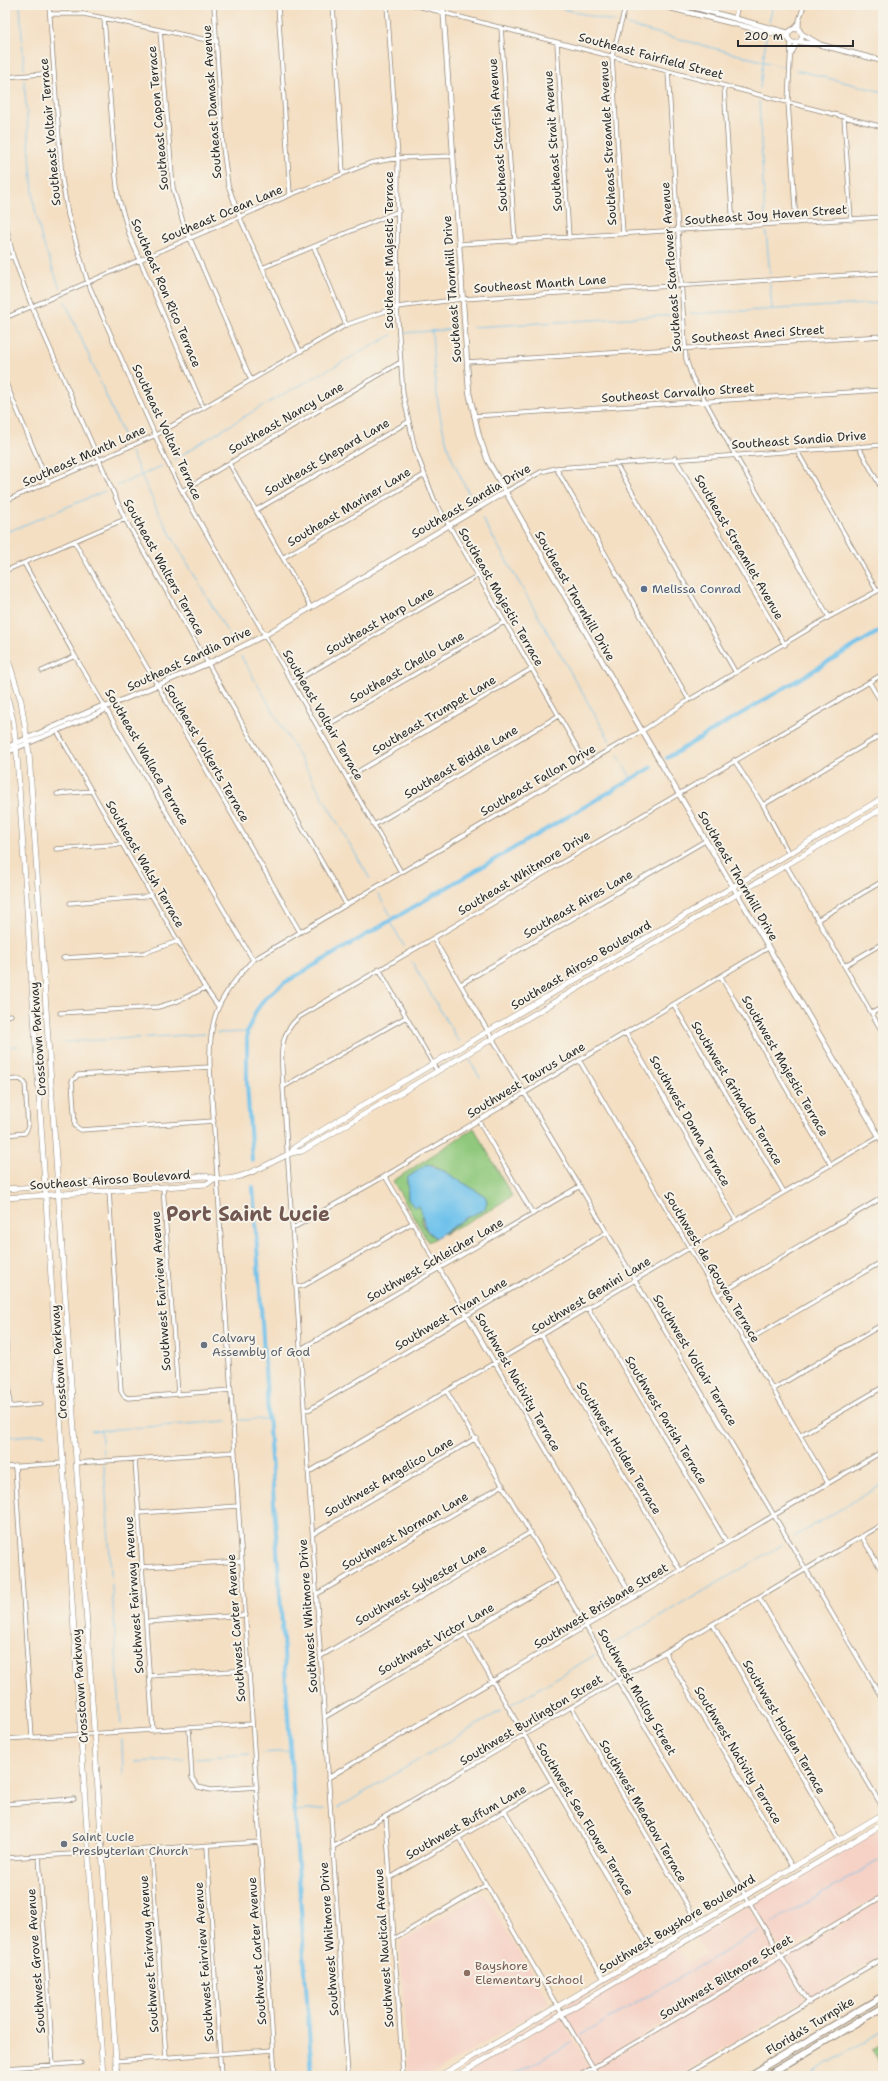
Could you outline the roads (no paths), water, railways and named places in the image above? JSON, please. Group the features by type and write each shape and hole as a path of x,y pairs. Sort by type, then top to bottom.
{"highway":[{"name":"Florida's Turnpike","path":"748,2076 883,1996"},
{"name":"Florida's Turnpike","path":"766,2076 883,2007"}],"main road":[{"name":"Crosstown Parkway","path":"5,650 20,695 28,740 117,2076"},
{"name":"Crosstown Parkway","path":"5,688 16,745 82,1735 103,2076"},
{"name":"Southeast Airoso Boulevard","path":"5,1198 207,1184 216,1179 243,1175 260,1170 289,1154 300,1144 433,1064 883,798"},
{"name":"Southeast Airoso Boulevard","path":"289,1154 302,1151 437,1071 493,1040 883,808"},
{"name":"Southeast Airoso Boulevard","path":"5,1189 206,1176 216,1179"},
{"name":"Southwest Bayshore Boulevard","path":"440,2076 883,1814"},
{"path":"847,1845 847,1839 876,1822 878,1817"},
{"name":"Southwest Bayshore Boulevard","path":"457,2076 883,1824"},
{"path":"806,1870 808,1865 834,1850 839,1840"},
{"path":"659,1956 660,1949 687,1933 690,1928"},
{"path":"622,1979 624,1974 648,1960 651,1951"},
{"path":"446,2076 464,2065 466,2060"}],"street":[{"name":"Southeast Voltair Terrace","path":"49,5 62,179 68,215 88,283 182,491 400,872"},
{"name":"Southeast Damask Avenue","path":"214,5 225,167 233,201 300,351"},
{"path":"278,5 290,196"},
{"path":"333,5 343,173"},
{"name":"Southeast Majestic Terrace","path":"387,5 398,158 399,211 396,250 397,307 401,362 408,422 424,475 449,525 586,763"},
{"name":"Southeast Fairfield Street","path":"414,5 883,127"},
{"name":"Southeast Thornhill Drive","path":"443,5 469,392 474,416 488,461 705,841 881,1135 883,1143"},
{"name":"Southeast Streamlet Avenue","path":"623,234 612,56 626,5"},
{"path":"658,5 789,35 799,31"},
{"path":"685,5 735,18 789,35"},
{"path":"735,18 738,5"},
{"path":"791,55 798,43 799,21 804,5"},
{"path":"50,14 75,13 217,42"},
{"name":"Southeast Ron Rico Terrace","path":"104,18 118,196 130,237 203,407"},
{"name":"Southeast Starfish Avenue","path":"501,27 514,241"},
{"name":"Southeast Capon Terrace","path":"160,30 170,170 178,206 190,239 251,380"},
{"path":"799,31 821,45"},
{"path":"789,35 791,42 791,55 788,102 796,223"},
{"path":"791,42 821,45 883,61"},
{"name":"Southeast Strait Avenue","path":"557,43 569,238"},
{"name":"Southeast Starflower Avenue","path":"668,71 686,359 692,377 735,455 829,617"},
{"path":"5,77 54,73"},
{"path":"724,86 733,227"},
{"path":"844,117 851,220"},
{"name":"Southeast Ocean Lane","path":"5,318 343,173 370,163 398,158 453,156"},
{"path":"262,268 399,211"},
{"name":"Southeast Joy Haven Street","path":"459,244 883,217"},
{"name":"Southeast Walters Terrace","path":"5,221 13,256 32,307 98,461 125,519 346,904"},
{"path":"314,246 346,325"},
{"path":"5,259 13,256"},
{"name":"Southeast Manth Lane","path":"5,501 156,435 346,325 397,307 462,299 883,272"},
{"name":"Southeast Aneci Street","path":"467,362 883,336"},
{"name":"Southeast Nancy Lane","path":"182,491 401,362"},
{"path":"5,381 48,483"},
{"name":"Southeast Carvalho Street","path":"474,416 883,390"},
{"name":"Southeast Shepard Lane","path":"256,510 408,422"},
{"name":"Southeast Sandia Drive","path":"5,748 28,740 102,706 106,707 207,664 265,635 310,606 541,472 556,468 616,462 883,445"},
{"path":"858,446 883,491"},
{"path":"797,451 877,591"},
{"name":"Southeast Streamlet Avenue","path":"675,458 784,645"},
{"path":"616,462 736,673"},
{"path":"229,463 284,557 310,606"},
{"path":"556,468 689,700"},
{"name":"Southeast Mariner Lane","path":"284,557 424,475"},
{"path":"5,571 125,519"},
{"name":"Southeast Volkerts Terrace","path":"74,542 156,686 300,932"},
{"name":"Southeast Wallace Terrace","path":"24,563 76,656 253,960"},
{"name":"Southeast Harp Lane","path":"292,684 477,576"},
{"name":"Southeast Fallon Drive","path":"210,1067 211,1030 218,1006 234,980 253,960 400,872 642,731 689,700 829,617 883,588"},
{"name":"Southeast Chello Lane","path":"319,730 504,622"},
{"path":"42,671 76,656"},
{"name":"Southeast Trumpet Lane","path":"347,778 531,669"},
{"name":"Southeast Whitmore Drive","path":"289,1154 281,1052 283,1040 291,1023 379,969 883,674"},
{"path":"869,682 883,705"},
{"name":"Southeast Sandia Drive","path":"28,740 57,731 103,711 106,707"},
{"name":"Southeast Biddle Lane","path":"374,825 558,716"},
{"name":"Southeast Walsh Terrace","path":"57,731 205,988 218,1006"},
{"path":"763,805 883,734"},
{"name":"Southeast Sandia Drive","path":"5,753 16,745"},
{"path":"734,760 763,805 788,854"},
{"path":"57,794 92,791"},
{"name":"Southeast Aires Lane","path":"461,984 705,841"},
{"path":"56,850 122,844"},
{"path":"786,865 883,1033"},
{"path":"817,920 883,881"},
{"path":"70,903 143,898 151,894"},
{"path":"433,938 488,1032"},
{"path":"63,958 144,953 178,941"},
{"path":"844,966 883,944"},
{"name":"Southwest Taurus Lane","path":"293,1228 385,1176 768,948"},
{"path":"379,969 437,1071"},
{"name":"Southwest Majestic Terrace","path":"721,977 831,1165"},
{"path":"60,1013 158,1007 178,1001 205,988"},
{"name":"Southwest Grimaldo Terrace","path":"674,1005 784,1192"},
{"path":"872,1013 883,1007"},
{"path":"5,1016 11,1015"},
{"path":"283,1087 406,1017"},
{"name":"Southwest Voltair Terrace","path":"488,1032 525,1092 883,1700"},
{"name":"Southwest Donna Terrace","path":"626,1033 736,1220"},
{"name":"Southwest de Gouvea Terrace","path":"579,1060 828,1483"},
{"path":"210,1067 78,1075 74,1077 72,1081 75,1126 81,1130 214,1121"},
{"name":"Southwest Carter Avenue","path":"210,1067 216,1179 246,1615 275,2076"},
{"path":"5,1080 20,1079 26,1086 28,1129 22,1134 5,1135"},
{"path":"478,1120 533,1214"},
{"name":"Southwest Gemini Lane","path":"309,1472 448,1392 496,1362 881,1135"},
{"name":"Southwest Whitmore Drive","path":"289,1154 304,1410 348,2076"},
{"name":"Southwest Nativity Terrace","path":"385,1176 439,1269 496,1362 633,1598"},
{"name":"Southwest Schleicher Lane","path":"301,1349 580,1186"},
{"name":"Southwest Fairview Avenue","path":"163,1187 178,1394"},
{"path":"109,1190 121,1391 124,1396 128,1398 231,1390"},
{"path":"718,1295 883,1197"},
{"path":"297,1287 305,1285 412,1223"},
{"name":"Southwest Tivan Lane","path":"304,1410 310,1409 607,1232"},
{"path":"745,1342 883,1261"},
{"name":"Southwest Parish Terrace","path":"588,1308 727,1543"},
{"path":"773,1389 883,1324"},
{"path":"5,1329 10,1406"},
{"name":"Southwest Holden Terrace","path":"542,1336 680,1570"},
{"path":"801,1435 883,1387"},
{"name":"Southwest Molloy Street","path":"448,1392 809,2003"},
{"path":"5,1407 41,1404"},
{"name":"Southwest Angelico Lane","path":"313,1534 476,1438"},
{"name":"Southwest Brisbane Street","path":"328,1778 883,1451"},
{"path":"76,1463 235,1452"},
{"name":"Southwest Fairway Avenue","path":"135,1459 153,1730"},
{"path":"5,1467 64,1463"},
{"path":"15,1466 32,1738"},
{"name":"Southwest Norman Lane","path":"317,1594 503,1485"},
{"path":"139,1513 238,1506"},
{"name":"Southwest Burlington Street","path":"333,1847 386,1818 883,1524"},
{"name":"Southwest Sylvester Lane","path":"321,1656 531,1532"},
{"path":"862,1537 883,1573"},
{"path":"142,1567 242,1561"},
{"name":"Southwest Victor Lane","path":"324,1717 558,1579"},
{"path":"759,1597 883,1808"},
{"path":"146,1622 246,1615"},
{"name":"Southwest Holden Terrace","path":"713,1625 839,1840"},
{"name":"Southwest Sea Flower Terrace","path":"465,1634 651,1951"},
{"name":"Southwest Nativity Terrace","path":"665,1653 792,1868"},
{"path":"149,1676 249,1670"},
{"name":"Southwest Meadow Terrace","path":"572,1708 698,1923"},
{"path":"5,1739 94,1735 252,1724"},
{"path":"189,1728 192,1778 198,1787 211,1790 257,1787"},
{"name":"Southwest Buffum Lane","path":"390,1878 552,1783"},
{"path":"5,1804 74,1799"},
{"path":"505,1811 604,1979"},
{"name":"Southwest Nautical Avenue","path":"386,1818 403,2076"},
{"path":"459,1838 598,2076"},
{"path":"102,1852 260,1842"},
{"name":"Southwest Fairview Avenue","path":"206,1846 221,2076"},
{"name":"Southwest Fairway Avenue","path":"151,1849 166,2057"},
{"path":"5,1858 89,1853"},
{"name":"Southwest Grove Avenue","path":"39,1856 53,2065"},
{"path":"394,1939 486,1885"},
{"name":"Southwest Biltmore Street","path":"579,2076 883,1896"},
{"path":"683,2076 883,1958"},
{"path":"116,2061 273,2050"},
{"path":"5,2068 81,2063"}],"water":[{"path":"427,1164 442,1170 485,1196 487,1201 485,1209 464,1219 436,1238 425,1227 421,1211 418,1206 414,1207 408,1199 407,1178"}],"waterway":[{"path":"20,5 24,68"},
{"path":"220,6 231,5"},
{"path":"548,5 615,22"},
{"path":"769,22 773,5"},
{"path":"627,25 784,67"},
{"path":"760,88 766,37"},
{"path":"796,70 883,92"},
{"path":"24,80 34,205 42,240 60,288"},
{"path":"759,101 765,218"},
{"path":"766,232 770,274"},
{"path":"770,284 772,309"},
{"path":"65,301 124,437"},
{"path":"690,314 883,303"},
{"path":"473,327 678,315"},
{"path":"405,333 457,329"},
{"path":"432,331 436,388 443,430 452,459 472,501"},
{"path":"173,460 262,406 392,335"},
{"path":"131,452 159,514 233,642"},
{"path":"117,486 162,466"},
{"path":"5,533 105,491"},
{"path":"482,518 610,741"},
{"path":"667,758 883,629"},
{"path":"241,656 370,879"},
{"path":"618,755 631,778"},
{"path":"252,1160 247,1082 247,1032 256,1011 266,997 284,983 652,767"},
{"path":"378,894 393,919"},
{"path":"390,921 404,946"},
{"path":"412,962 459,1042"},
{"path":"217,1033 247,1032"},
{"path":"65,1042 205,1034"},
{"path":"5,1047 18,1046"},
{"path":"470,1060 480,1078"},
{"path":"253,1187 312,2076"},
{"path":"241,1420 268,1419"},
{"path":"91,1431 227,1421"},
{"path":"101,1430 103,1454"},
{"path":"5,1437 45,1434"},
{"path":"104,1465 121,1725"},
{"path":"794,1537 883,1484"},
{"path":"605,1649 782,1545"},
{"path":"511,1705 595,1655"},
{"path":"338,1808 502,1710"},
{"path":"122,1740 123,1774"},
{"path":"261,1753 290,1751"},
{"path":"196,1758 249,1754"},
{"path":"135,1762 184,1759"},
{"path":"294,1811 325,1809"},
{"path":"772,1923 883,1858"},
{"path":"581,2035 759,1931"},
{"path":"807,2076 883,2030"},
{"path":"512,2076 571,2043"}],"place":[{"name":"Melissa Conrad","path":"644,589"},
{"name":"Calvary Assembly of God","path":"204,1345"},
{"name":"Saint Lucie Presbyterian Church","path":"64,1844"},
{"name":"Bayshore Elementary School","path":"467,1973"}],"district":[{"name":"Port Saint Lucie","path":"248,1214"}]}
